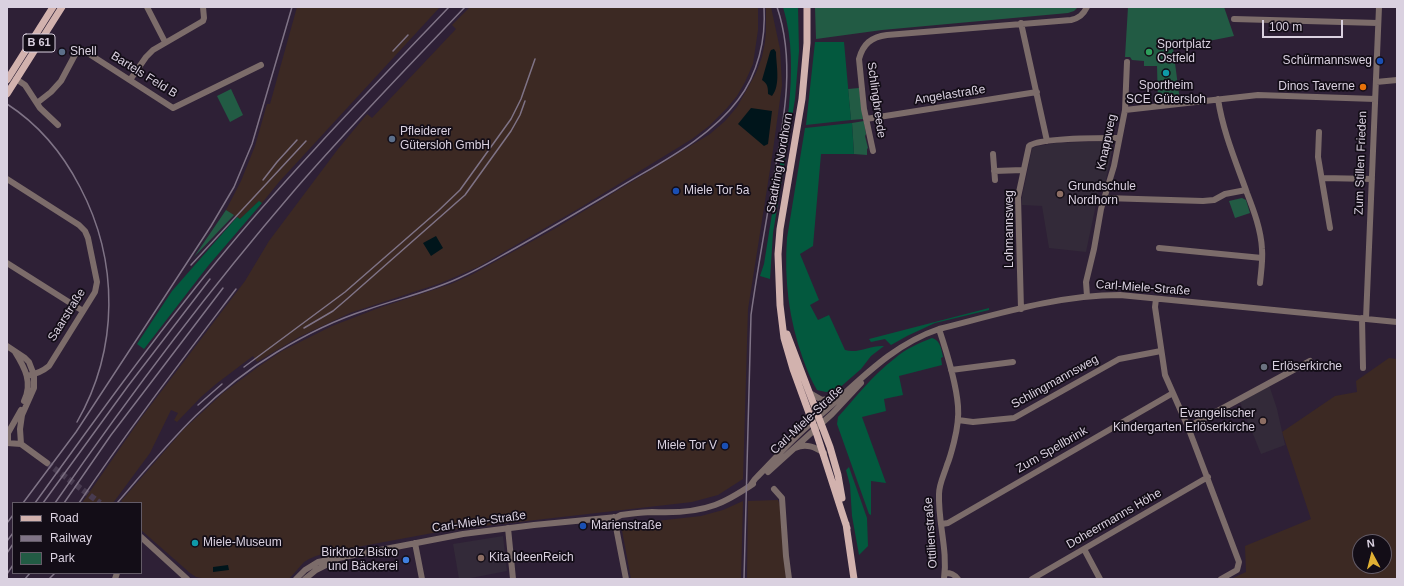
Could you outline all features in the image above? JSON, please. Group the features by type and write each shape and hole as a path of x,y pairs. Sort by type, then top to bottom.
{"main road":[{"name":"B 61","path":"7,80 53,7"},
{"name":"B 61","path":"7,94 62,7"},
{"name":"Stadtring Nordhorn","path":"807,7 807,43 804,77 780,229 778,254 780,304 784,338 793,369 817,423"},
{"name":"Stadtring Nordhorn","path":"782,323 810,393 817,423"},
{"path":"817,423 824,453 847,528"},
{"path":"817,423 830,446 838,475 854,579"}],"street":[{"path":"147,7 165,42"},
{"path":"130,80 153,50 203,21 203,7"},
{"name":"Schlingbreede","path":"873,151 866,119 859,60 864,46 873,38 887,35 1071,20 1078,18 1087,7"},
{"name":"Zum Stillen Frieden","path":"1363,368 1378,7"},
{"path":"1234,19 1378,23"},
{"path":"1021,23 1048,141"},
{"name":"Bartels Feld B","path":"37,103 51,92 61,81 77,51 80,50 83,50 173,108 261,65"},
{"name":"Knappweg","path":"1087,296 1086,282 1101,209 1114,166 1125,110 1126,62"},
{"path":"16,79 25,85 37,103 58,125"},
{"path":"1376,82 1397,80"},
{"name":"Angelastraße","path":"866,119 1037,92"},
{"path":"1125,110 1258,95 1375,99"},
{"path":"1218,99 1220,118 1256,217 1260,234 1262,249 1260,283"},
{"path":"1319,132 1318,157 1330,228"},
{"name":"Lohmannsweg","path":"1021,309 1018,197 1029,146 1032,143 1048,141 1119,138"},
{"path":"993,154 995,180"},
{"path":"994,170 1023,170"},
{"path":"1322,178 1372,179"},
{"name":"Saarstraße","path":"7,179 85,231 88,238 97,287 49,366 44,370 31,375"},
{"path":"1105,198 1203,201 1214,200 1225,194 1246,190"},
{"path":"1159,248 1262,258"},
{"path":"7,263 83,311"},
{"name":"Carl-Miele-Straße","path":"296,579 305,570 318,562 463,534 616,517 621,515 651,512 659,514 693,510 716,505 757,481 789,453 840,397 876,365 906,343 924,334 939,329 1021,309 1060,300 1087,296 1120,295 1397,322"},
{"path":"1156,299 1155,307 1165,375 1208,477 1239,562 1237,570 1221,579"},
{"name":"Ottilienstraße","path":"939,329 957,394 958,420 954,442 948,464 941,481 939,493 945,552 945,576"},
{"path":"7,346 15,351 31,375 34,388 22,415 20,429 21,444"},
{"name":"Schlingmannsweg","path":"958,420 973,422 1014,418 1118,359 1161,351"},
{"path":"1188,427 1310,360"},
{"path":"951,370 1013,362"},
{"name":"Carl-Miele-Straße","path":"750,486 755,479 817,423 850,396 876,365"},
{"path":"31,375 27,393 19,414 8,433 8,443 21,444 47,463"},
{"path":"810,393 822,400 840,397"},
{"name":"Zum Spellbrink","path":"942,524 948,523 1173,393"},
{"path":"789,453 797,447 804,446 811,446 824,453"},
{"name":"Doheermanns Höhe","path":"1032,579 1208,477"},
{"path":"774,488 782,498 789,579"},
{"path":"616,517 626,579"},
{"path":"508,528 513,579"},
{"path":"142,538 187,579"},
{"path":"415,543 422,579"},
{"path":"1084,549 1100,579"},
{"name":"Carl-Miele-Straße","path":"305,579 321,567 345,557"},
{"path":"945,576 951,573 958,579"}],"shaded area":[{"path":"297,7 440,7 279,182 262,203 258,202 240,219 226,210 241,181 255,146 267,104 270,104"},
{"path":"470,7 758,7 758,30 753,64 745,82 737,96 727,108 709,126 692,139 583,206 478,267 441,283 350,313 299,337 257,362 253,356 201,397 177,422 174,420 178,413 171,410 150,453 114,502 83,502 141,418 245,281 269,241 338,149 367,114 372,118 456,29 452,25"},
{"path":"766,7 771,7 780,49 782,85 748,309 743,479 718,495 692,502 449,530 330,552 316,556 304,562 289,579 207,579 196,577 142,531 142,502 121,501 184,429 223,393 282,351 332,326 376,309 451,284 473,274 556,228 710,134 725,121 737,107 756,73 762,57 766,32"},
{"name":"Grundschule Nordhorn","path":"1109,141 1113,147 1104,188 1099,190 1086,252 1049,248 1042,206 1022,205 1022,197 1032,149 1034,147 1055,143"},
{"path":"1389,358 1397,359 1397,579 1231,579 1246,572 1245,546 1311,519 1282,432 1335,396 1357,392 1356,381"},
{"name":"Evangelischer Kindergarten Erlöserkirche","path":"1269,385 1277,409 1285,445 1261,454 1240,402"},
{"path":"778,500 780,505 786,579 747,579 748,501"},
{"path":"743,501 741,579 631,579 621,525 701,516 723,510"},
{"name":"Kita IdeenReich","path":"503,536 507,571 459,579 453,544"}],"green space":[{"path":"783,7 798,7 799,51 795,99 773,233 770,279 760,276 764,264 789,107 791,82 789,32"},
{"path":"815,7 1078,7 1074,11 1068,13 882,30 816,39"},
{"name":"Sportplatz Ostfeld","path":"1128,7 1224,7 1234,36 1173,48 1180,101 1158,103 1157,66 1144,66 1144,61 1132,60 1130,57 1125,57"},
{"path":"815,42 844,42 851,120 806,125"},
{"path":"859,88 863,119 851,120 848,89"},
{"path":"231,89 243,115 230,122 217,96"},
{"path":"864,121 865,136 868,148 867,155 854,154 852,123"},
{"path":"852,123 854,154 821,154 813,246 800,254 819,300 810,305 818,320 829,315 845,350 855,351 884,346 871,356 861,369 837,390 826,392 817,390 803,359 794,330 787,284 787,238 805,128"},
{"path":"1242,198 1246,200 1250,213 1235,218 1229,201"},
{"path":"259,201 262,203 208,266 144,349 137,344 172,291 237,217 240,219"},
{"path":"226,210 234,215 194,257"},
{"path":"989,308 989,310 935,323 891,345 885,339 871,342 869,339"},
{"path":"932,338 937,341 940,346 943,357 941,358 942,365 899,376 903,395 884,399 886,411 862,417 886,483 871,481 871,515 869,514 837,424 838,417 886,365 907,349"},
{"path":"849,467 867,518 868,546 859,555 852,516 850,485 846,470"}],"water":[{"path":"774,49 776,52 777,80 775,91 772,96 768,94 767,86 762,80 770,52"},
{"path":"751,108 772,111 768,144 764,146 738,124"},
{"path":"436,236 443,248 431,256 423,243"},
{"path":"228,565 229,570 213,572 213,567"}],"tunnel":[{"path":"47,463 99,502"}],"railway":[{"path":"24,502 76,432 211,226 234,187 252,144 292,7"},
{"path":"36,502 147,350 193,290 244,228 301,164 449,7"},
{"path":"56,502 111,423 170,344 261,229 378,98 465,7"},
{"path":"118,502 172,440 210,402 231,384 277,352 309,334 343,318 448,283 474,271 664,161 697,139 726,114 738,100 751,79 756,68 762,44 764,31 764,7"},
{"path":"744,579 751,315 780,143 786,97 786,51 783,29 777,7"},
{"path":"393,51 408,35"},
{"path":"244,367 345,292 460,190 511,119 521,99 535,59"},
{"path":"304,328 333,311 465,195 511,131 520,115 525,101"},
{"path":"7,104 39,130 66,163 80,187 93,215 102,245 107,275 109,305 107,335 101,365 91,394 77,422"},
{"path":"263,180 297,140"},
{"path":"191,265 306,141"},
{"path":"44,502 128,386 210,279"},
{"path":"65,502 111,435 223,288"},
{"path":"80,502 136,422 236,289"},
{"path":"198,405 222,384"},
{"path":"7,523 12,516"},
{"path":"7,541 12,534"},
{"path":"7,553 12,546"},
{"path":"7,574 12,566"},
{"path":"25,579 29,574"},
{"path":"49,579 54,574"}],"place":[{"name":"Shell","path":"62,52"},
{"name":"Sportplatz Ostfeld","path":"1149,52"},
{"name":"Schürmannsweg","path":"1380,61"},
{"name":"Sportheim SCE Gütersloh","path":"1166,73"},
{"name":"Dinos Taverne","path":"1363,87"},
{"name":"Pfleiderer Gütersloh GmbH","path":"392,139"},
{"name":"Miele Tor 5a","path":"676,191"},
{"name":"Grundschule Nordhorn","path":"1060,194"},
{"name":"Erlöserkirche","path":"1264,367"},
{"name":"Evangelischer Kindergarten Erlöserkirche","path":"1263,421"},
{"name":"Miele Tor V","path":"725,446"},
{"name":"Marienstraße","path":"583,526"},
{"name":"Miele-Museum","path":"195,543"},
{"name":"Kita IdeenReich","path":"481,558"},
{"name":"Birkholz Bistro und Bäckerei","path":"406,560"}]}
